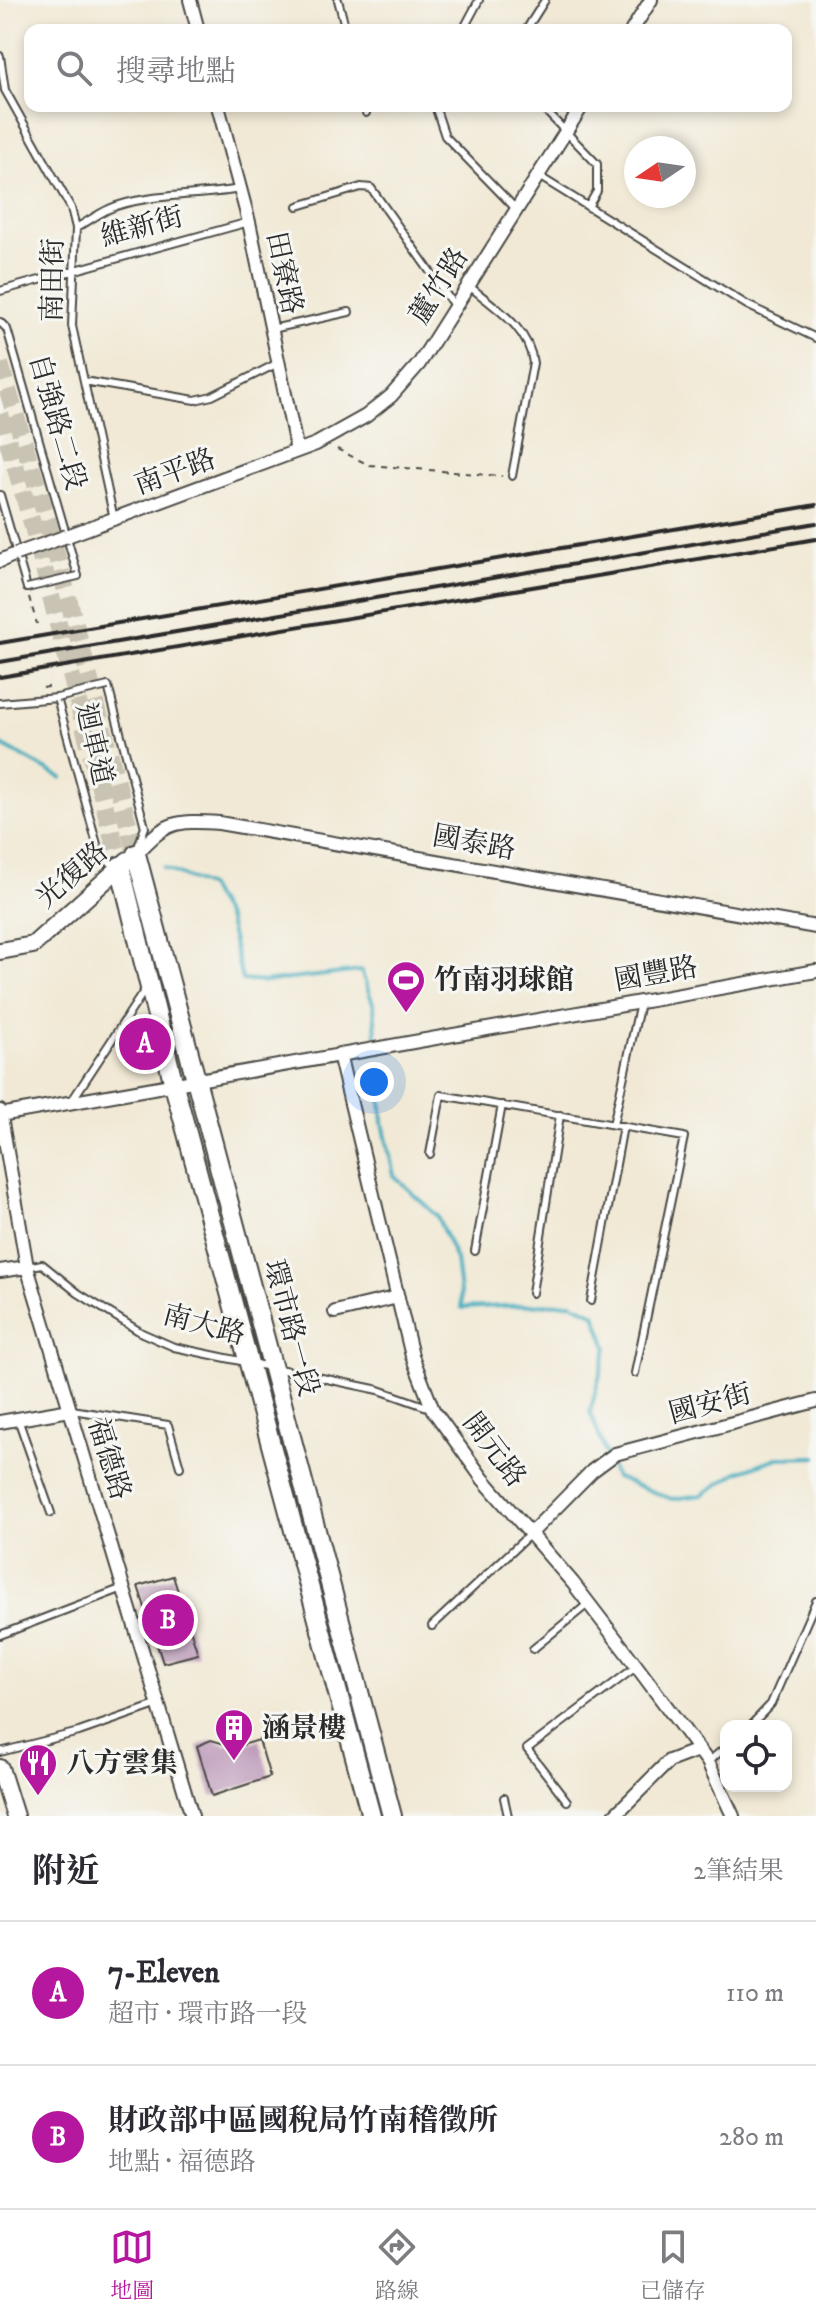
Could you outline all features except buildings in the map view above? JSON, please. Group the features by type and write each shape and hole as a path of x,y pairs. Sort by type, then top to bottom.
{"main road":[{"name":"環市路一段","path":"136,854 311,1509 383,1815"},
{"name":"環市路一段","path":"120,866 174,1085 290,1516 383,1815"},
{"path":"290,1516 311,1509"}],"street":[{"path":"190,0 196,24"},
{"path":"635,24 647,3"},
{"name":"田寮路","path":"220,112 249,222 297,451"},
{"name":"蘆竹路","path":"297,451 326,439 366,416 391,396 419,364 578,112"},
{"name":"南平路","path":"16,554 297,451"},
{"path":"0,561 16,554"},
{"name":"國泰路","path":"136,854 161,828 180,821 219,823 816,927"},
{"name":"光復路","path":"0,951 33,945 136,854"},
{"name":"國豐路","path":"0,1114 641,1001 815,974"},
{"name":"開元路","path":"339,1054 412,1356 433,1410 483,1479 589,1603 708,1762 733,1816"},
{"name":"福德路","path":"0,1114 27,1267 192,1816"},
{"path":"0,1271 27,1267"},
{"path":"335,1312 398,1297"},
{"name":"國安街","path":"530,1534 592,1471 615,1454 816,1401"},
{"path":"0,1422 70,1410"},
{"path":"614,1816 669,1761 698,1750"},
{"path":"0,1768 15,1816"}],"lane":[{"path":"338,0 344,24"},
{"path":"466,24 479,0"},
{"path":"530,24 545,0"},
{"name":"南田街","path":"0,56 5,90 71,208 76,228 72,326 114,519"},
{"path":"437,112 445,136 516,209"},
{"path":"546,112 597,164 597,191 588,207"},
{"path":"537,175 747,305 816,338"},
{"path":"298,206 361,187 371,188 455,307"},
{"path":"76,228 111,207 161,197 201,196 240,189"},
{"name":"維新街","path":"0,291 249,222"},
{"path":"468,285 520,329 532,348 533,363 512,476"},
{"path":"272,329 349,312"},
{"name":"自強路二段","path":"0,322 7,329 67,536"},
{"path":"84,381 195,400 212,396 279,363"},
{"path":"0,495 27,588 78,576 67,536"},
{"name":"迴車道","path":"120,866 101,859 57,698 108,686 145,827 136,854"},
{"path":"0,703 57,698"},
{"path":"71,1102 148,985"},
{"path":"613,1125 641,1001"},
{"path":"430,1154 441,1095 684,1137 635,1373"},
{"path":"475,1251 502,1105"},
{"path":"532,1293 560,1115"},
{"path":"591,1301 623,1126"},
{"name":"南大路","path":"27,1267 42,1264 78,1293 142,1333 174,1347 379,1390 433,1410"},
{"path":"70,1410 168,1425 180,1467"},
{"path":"18,1419 51,1513"},
{"path":"432,1626 530,1534"},
{"path":"0,1635 123,1588"},
{"path":"756,1720 771,1704 816,1601"},
{"path":"533,1649 589,1603"},
{"path":"567,1801 527,1749 637,1666"},
{"path":"0,1752 79,1732 159,1704"},
{"path":"708,1762 720,1752"},
{"path":"504,1798 508,1816"}],"path":[{"path":"326,439 335,448 369,465 512,476"},
{"path":"33,608 37,624"}],"waterway":[{"path":"0,744 62,778"},
{"path":"164,868 208,887 228,921 242,980 263,982 361,971 374,1006 376,1035"},
{"path":"378,1064 383,1122 394,1176 437,1216 456,1260 462,1308 572,1303 595,1314 607,1348 590,1412 615,1477 672,1499 702,1495 736,1473 777,1458 816,1457"}],"tunnel":[{"path":"0,364 48,523 136,854"},
{"path":"0,414 34,530 120,866"}],"railway":[{"path":"0,643 816,505"},
{"path":"0,662 816,523"},
{"path":"0,677 816,539"}],"place":[{"name":"竹南羽球館","path":"406,1014"},
{"name":"7-Eleven","path":"145,1044"},
{"name":"財政部中區國稅局竹南稽徵所","path":"168,1620"},
{"name":"涵景樓","path":"234,1762"},
{"name":"八方雲集","path":"38,1797"}]}
